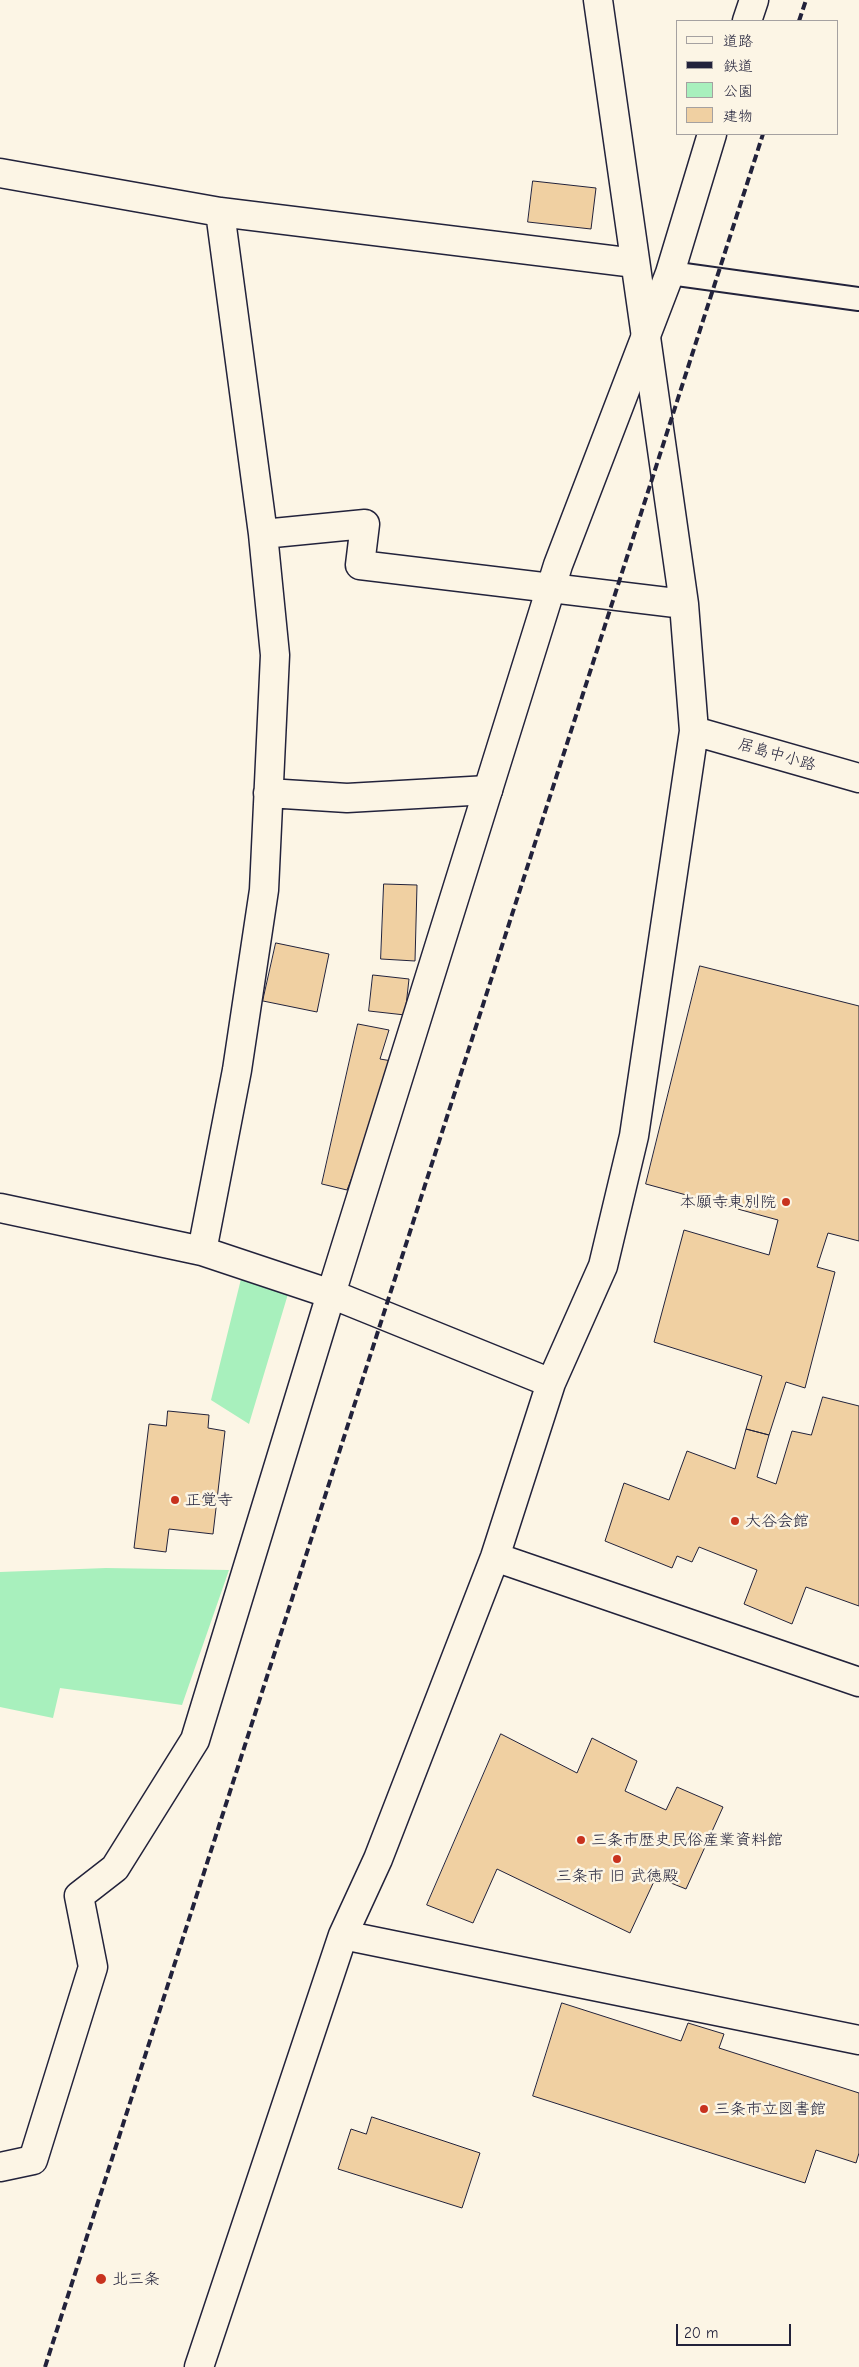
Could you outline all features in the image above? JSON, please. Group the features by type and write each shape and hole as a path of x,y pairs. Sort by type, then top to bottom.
{"street":[{"path":"199,2367 343,1935 378,1859 495,1557 551,1383 603,1266 634,1136 694,731 684,604 598,0"},
{"path":"747,20 754,0"},
{"path":"0,2168 33,2160 93,1967 79,1896 115,1868 195,1740 550,588 670,273 712,135"},
{"path":"0,173 220,212 635,263"},
{"path":"202,1251 237,1070 264,890 275,655 263,534 220,212"},
{"path":"263,534 365,524 360,565 684,604"},
{"name":"居島中小路","path":"694,731 859,778"},
{"path":"268,793 347,798 488,790"},
{"path":"0,1208 202,1251 331,1294 551,1383"},
{"path":"495,1557 859,1682"},
{"path":"343,1935 859,2040"}],"lane":[{"path":"670,273 859,299"}],"green space":[{"path":"241,1279 288,1294 249,1424 211,1400"},
{"path":"106,1568 229,1570 182,1705 60,1688 53,1718 0,1707 0,1572"}],"building":[{"path":"533,181 596,188 591,229 528,222"},
{"path":"384,884 417,885 415,961 381,959"},
{"path":"276,943 329,954 317,1012 263,1001"},
{"name":"本願寺東別院","path":"700,966 859,1006 859,1241 828,1233 817,1267 835,1272 805,1388 786,1382 769,1435 746,1429 762,1376 654,1342 684,1230 769,1255 778,1220 646,1184"},
{"path":"373,975 409,979 405,1015 369,1011"},
{"path":"358,1024 389,1030 380,1059 398,1062 347,1190 322,1184"},
{"name":"大谷会館","path":"823,1397 859,1406 859,1606 806,1587 792,1624 744,1604 757,1570 699,1547 692,1562 677,1556 672,1568 605,1541 624,1483 669,1500 687,1451 735,1469 746,1429 769,1435 757,1477 776,1484 792,1431 811,1435"},
{"path":"168,1411 209,1415 208,1428 225,1431 213,1534 169,1529 166,1552 134,1548 149,1424 166,1426"},
{"name":"三条市歴史民俗産業資料館","path":"501,1734 577,1773 592,1738 637,1761 625,1791 666,1810 677,1787 723,1807 686,1889 656,1877 630,1933 497,1869 473,1923 427,1905"},
{"path":"562,2003 681,2041 688,2023 724,2034 719,2048 859,2093 859,2153 856,2163 816,2150 805,2183 533,2096"},
{"path":"372,2117 480,2153 462,2208 338,2169 351,2129 366,2134"}],"railway":[{"path":"799,20 806,0"},
{"path":"45,2367 763,135"}],"place":[{"name":"本願寺東別院","path":"786,1202"},
{"name":"正覚寺","path":"175,1500"},
{"name":"大谷会館","path":"735,1521"},
{"name":"三条市歴史民俗産業資料館","path":"581,1840"},
{"name":"三条市 旧 武徳殿","path":"617,1859"},
{"name":"三条市立図書館","path":"704,2109"},
{"name":"北三条","path":"101,2279"}]}
